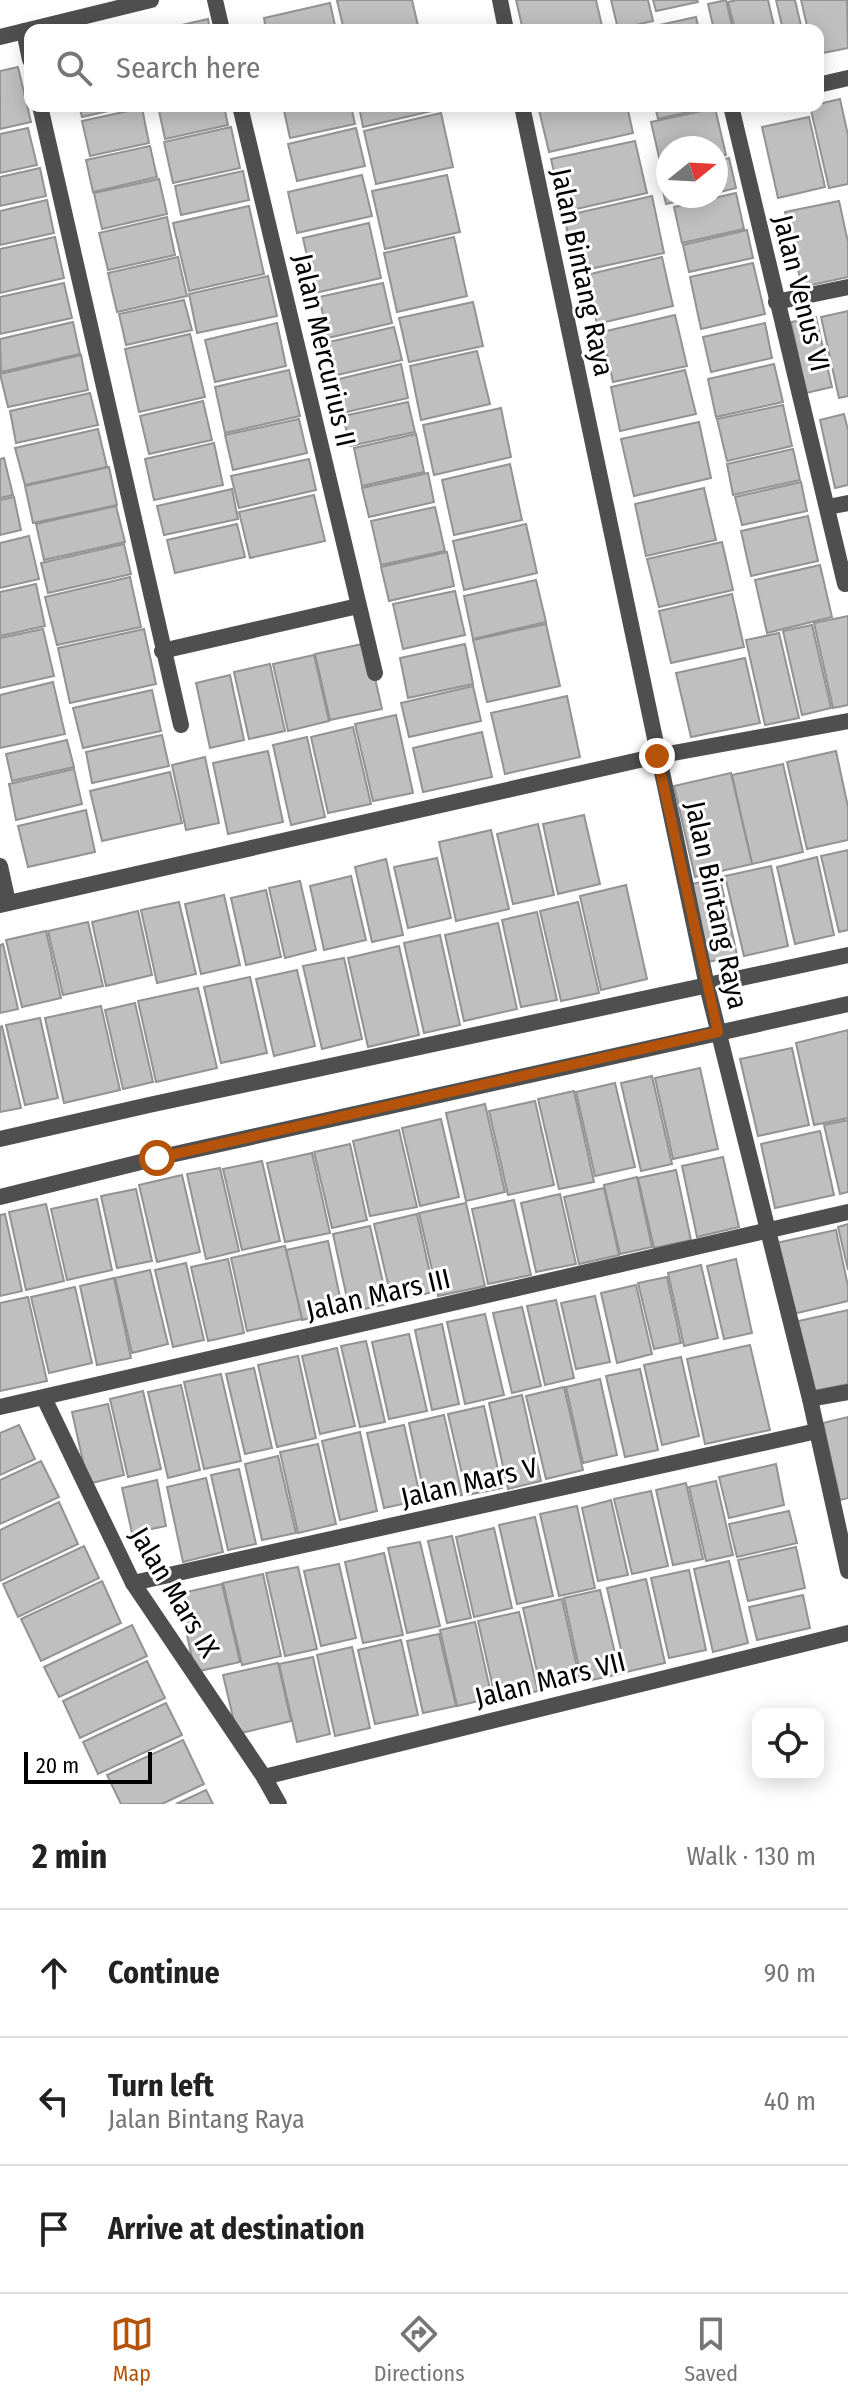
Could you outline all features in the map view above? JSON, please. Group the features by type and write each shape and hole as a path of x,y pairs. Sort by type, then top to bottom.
{"street":[{"path":"53,24 151,0"},
{"path":"215,0 221,24"},
{"path":"500,0 505,24"},
{"path":"0,37 24,31"},
{"path":"824,84 848,78"},
{"path":"41,112 181,725"},
{"name":"Jalan Mercurius II","path":"241,112 375,673"},
{"name":"Jalan Bintang Raya","path":"523,112 707,986 810,1399 848,1570"},
{"name":"Jalan Venus VI","path":"732,112 845,584"},
{"path":"776,302 848,287"},
{"path":"828,507 848,503"},
{"path":"162,651 358,606"},
{"path":"0,866 4,903 657,756 848,721"},
{"path":"0,1139 848,955"},
{"path":"0,1197 173,1155 848,1004"},
{"name":"Jalan Mars III","path":"0,1407 848,1212"},
{"path":"810,1399 848,1392"},
{"name":"Jalan Mars IX","path":"44,1398 133,1583 279,1804"},
{"name":"Jalan Mars V","path":"133,1583 817,1431"},
{"name":"Jalan Mars VII","path":"264,1777 848,1633"}],"building":[{"path":"412,0 418,24 343,24 337,1"},
{"path":"516,0 596,0 602,24 522,24"},
{"path":"611,0 648,0 653,21 617,24"},
{"path":"653,0 697,0 698,2 656,11"},
{"path":"726,0 732,24 713,24 708,4"},
{"path":"768,0 774,24 734,24 728,2"},
{"path":"776,0 795,0 801,24 782,24"},
{"path":"801,0 847,0 848,48 824,53 824,24 807,24"},
{"path":"330,3 335,24 265,24 264,18"},
{"path":"696,17 698,24 664,24"},
{"path":"208,19 209,24 186,24"},
{"path":"18,67 24,92 24,112 29,112 31,122 0,129 0,71"},
{"path":"840,99 848,135 848,184 829,188 811,112 824,112 824,103"},
{"path":"81,112 104,112 82,117"},
{"path":"124,112 143,112 149,143 90,156 82,121"},
{"path":"159,112 225,112 228,125 165,139"},
{"path":"284,112 352,112 355,124 290,138"},
{"path":"360,112 427,112 363,127"},
{"path":"539,112 628,112 633,133 549,152"},
{"path":"656,112 688,112 658,119"},
{"path":"697,112 716,112 722,136 656,136 656,144 651,122"},
{"path":"441,113 453,167 376,184 364,131"},
{"path":"809,117 825,187 778,198 762,127"},
{"path":"231,127 240,168 173,183 164,142"},
{"path":"28,128 37,165 0,173 0,134"},
{"path":"356,128 365,166 297,181 288,144"},
{"path":"635,141 647,193 563,212 551,159"},
{"path":"150,146 157,177 93,192 86,160"},
{"path":"728,158 736,188 728,190"},
{"path":"40,168 46,196 0,206 0,177"},
{"path":"243,171 249,200 181,215 175,186"},
{"path":"362,175 372,216 297,233 288,192"},
{"path":"447,175 460,232 385,249 372,191"},
{"path":"159,179 167,214 102,229 94,193"},
{"path":"736,193 744,229 682,243 674,208 728,208 728,195"},
{"path":"652,196 664,253 576,272 564,216"},
{"path":"47,200 54,233 0,245 0,211"},
{"path":"839,201 848,242 848,277 802,287 785,212"},
{"path":"249,206 264,274 189,291 173,223"},
{"path":"167,217 175,255 108,270 99,233"},
{"path":"369,223 381,278 315,293 303,238"},
{"path":"747,230 753,258 689,272 683,245"},
{"path":"55,237 64,278 0,293 0,249"},
{"path":"454,237 467,296 397,312 384,253"},
{"path":"178,257 187,296 117,312 108,273"},
{"path":"662,257 673,306 597,324 586,275"},
{"path":"753,263 765,314 701,329 690,277"},
{"path":"268,276 277,316 197,333 189,294"},
{"path":"64,283 72,318 0,334 0,297"},
{"path":"383,283 392,323 328,338 319,297"},
{"path":"184,300 192,330 126,345 119,314"},
{"path":"473,302 483,346 409,362 399,318"},
{"path":"848,311 848,396 839,398 821,317"},
{"path":"675,315 687,366 613,382 602,332"},
{"path":"816,317 832,387 806,393 791,322"},
{"path":"73,322 80,354 1,372 0,339"},
{"path":"277,323 286,366 215,382 205,340"},
{"path":"765,323 772,358 711,372 703,337"},
{"path":"394,327 402,360 337,375 329,342"},
{"path":"190,334 205,397 139,412 125,349"},
{"path":"477,351 490,404 421,420 410,366"},
{"path":"81,355 88,390 8,407 0,374"},
{"path":"401,364 408,398 342,413 335,380"},
{"path":"774,364 783,402 716,417 708,379"},
{"path":"289,370 300,416 225,433 215,387"},
{"path":"685,370 696,414 620,431 611,387"},
{"path":"90,393 98,425 16,443 10,411"},
{"path":"203,401 212,440 149,454 140,416"},
{"path":"408,402 415,432 350,446 343,416"},
{"path":"783,405 792,446 727,461 717,419"},
{"path":"501,408 511,457 434,475 423,425"},
{"path":"844,414 848,430 848,485 835,488 820,420"},
{"path":"299,419 307,453 233,470 225,435"},
{"path":"699,422 711,478 634,496 621,439"},
{"path":"98,429 107,467 25,485 15,448"},
{"path":"416,434 424,472 362,486 354,448"},
{"path":"214,443 223,485 154,500 145,459"},
{"path":"793,449 800,480 733,495 727,464"},
{"path":"4,458 13,495 0,498 0,459"},
{"path":"309,459 316,490 239,508 231,476"},
{"path":"510,464 522,520 454,535 442,480"},
{"path":"109,467 117,505 33,523 25,486"},
{"path":"428,473 434,502 369,517 362,488"},
{"path":"801,482 807,511 742,525 735,497"},
{"path":"704,488 716,540 646,556 635,504"},
{"path":"232,489 238,519 164,535 157,506"},
{"path":"314,495 325,541 250,558 239,512"},
{"path":"14,497 21,530 0,535 0,500"},
{"path":"116,506 125,542 44,560 36,524"},
{"path":"435,507 445,551 381,565 371,521"},
{"path":"808,516 818,561 751,576 741,531"},
{"path":"237,524 245,557 175,573 167,540"},
{"path":"526,524 537,573 464,590 453,541"},
{"path":"29,536 39,579 0,588 0,543"},
{"path":"722,542 733,590 659,607 647,559"},
{"path":"124,544 131,574 48,593 41,563"},
{"path":"447,552 454,586 389,601 381,567"},
{"path":"820,565 832,617 767,633 755,580"},
{"path":"130,577 141,627 57,645 45,597"},
{"path":"536,580 546,622 473,639 464,596"},
{"path":"36,584 45,626 0,636 0,592"},
{"path":"455,591 465,635 403,649 393,604"},
{"path":"732,594 744,647 671,663 659,611"},
{"path":"848,616 848,705 833,708 814,623"},
{"path":"546,624 560,686 487,702 473,640"},
{"path":"812,625 831,708 802,715 783,631"},
{"path":"43,629 54,676 0,688 0,638"},
{"path":"144,629 156,684 70,703 58,648"},
{"path":"779,633 799,718 765,725 746,640"},
{"path":"367,643 382,709 330,720 315,654"},
{"path":"465,644 473,684 408,698 400,658"},
{"path":"314,655 329,721 288,731 273,664"},
{"path":"745,658 760,723 691,737 676,673"},
{"path":"270,664 285,731 249,739 234,672"},
{"path":"230,675 244,740 210,748 196,683"},
{"path":"53,682 65,734 0,748 0,695"},
{"path":"473,686 481,721 409,737 401,703"},
{"path":"152,690 161,731 83,748 73,708"},
{"path":"567,696 580,757 505,774 491,713"},
{"path":"396,715 413,793 373,801 355,724"},
{"path":"353,727 371,804 328,813 311,737"},
{"path":"482,732 492,777 423,792 413,748"},
{"path":"162,735 169,766 92,783 86,752"},
{"path":"307,737 325,817 291,825 273,745"},
{"path":"67,740 74,767 12,781 6,754"},
{"path":"268,751 283,822 228,834 213,763"},
{"path":"836,751 848,807 848,840 807,849 787,762"},
{"path":"205,757 219,823 186,830 172,765"},
{"path":"783,764 803,852 752,864 732,775"},
{"path":"74,769 82,804 16,820 9,784"},
{"path":"170,772 182,823 102,841 90,791"},
{"path":"731,773 752,864 695,877 674,786"},
{"path":"86,810 95,852 28,867 18,826"},
{"path":"584,815 600,884 558,894 543,824"},
{"path":"538,824 554,895 513,904 497,834"},
{"path":"491,830 509,909 456,921 439,842"},
{"path":"848,850 848,930 839,932 821,856"},
{"path":"817,857 834,935 795,944 777,867"},
{"path":"437,858 451,918 408,928 394,867"},
{"path":"386,859 403,935 372,942 355,867"},
{"path":"771,866 788,946 744,956 725,876"},
{"path":"351,876 366,940 324,950 310,886"},
{"path":"720,878 737,955 704,963 687,885"},
{"path":"300,881 316,950 285,958 269,888"},
{"path":"626,885 647,979 601,990 580,896"},
{"path":"266,890 281,957 246,965 231,898"},
{"path":"224,895 240,965 201,974 185,904"},
{"path":"179,902 196,974 157,983 141,910"},
{"path":"578,902 599,993 561,1001 540,911"},
{"path":"138,911 152,975 106,986 92,922"},
{"path":"537,912 557,1000 521,1007 502,920"},
{"path":"88,922 103,986 63,995 48,931"},
{"path":"498,923 517,1009 464,1021 445,935"},
{"path":"46,931 61,998 22,1007 6,940"},
{"path":"440,935 460,1025 424,1033 404,943"},
{"path":"3,944 18,1009 0,1013 0,945"},
{"path":"399,946 419,1035 368,1047 348,958"},
{"path":"344,958 362,1039 322,1049 303,966"},
{"path":"297,970 315,1046 274,1056 256,979"},
{"path":"250,977 267,1053 221,1063 204,987"},
{"path":"198,988 217,1068 156,1082 138,1001"},
{"path":"135,1003 153,1082 123,1089 105,1010"},
{"path":"101,1006 120,1090 64,1103 45,1018"},
{"path":"40,1018 58,1098 25,1105 6,1025"},
{"path":"0,1027 21,1108 0,1112"},
{"path":"848,1030 848,1118 814,1125 796,1043"},
{"path":"792,1048 809,1125 758,1136 740,1059"},
{"path":"700,1068 718,1149 673,1159 655,1078"},
{"path":"652,1076 672,1164 641,1171 621,1083"},
{"path":"615,1083 635,1167 595,1176 576,1092"},
{"path":"574,1091 594,1182 559,1189 538,1099"},
{"path":"535,1101 554,1185 508,1195 489,1111"},
{"path":"485,1104 505,1192 466,1201 446,1113"},
{"path":"441,1119 459,1197 420,1206 402,1128"},
{"path":"848,1120 848,1192 840,1194 824,1125"},
{"path":"399,1130 417,1207 370,1216 353,1141"},
{"path":"820,1131 834,1195 775,1208 761,1144"},
{"path":"350,1144 367,1220 332,1228 314,1152"},
{"path":"312,1153 330,1233 285,1242 267,1163"},
{"path":"723,1157 739,1227 697,1237 682,1166"},
{"path":"262,1161 280,1241 242,1250 223,1169"},
{"path":"220,1168 239,1251 206,1259 187,1174"},
{"path":"676,1170 691,1240 654,1248 638,1178"},
{"path":"182,1175 200,1252 157,1262 139,1185"},
{"path":"637,1177 652,1247 620,1254 604,1185"},
{"path":"604,1188 619,1255 579,1264 564,1197"},
{"path":"136,1189 152,1261 117,1268 101,1196"},
{"path":"560,1194 576,1264 536,1272 521,1203"},
{"path":"97,1199 112,1270 67,1280 51,1209"},
{"path":"514,1200 531,1275 488,1284 472,1209"},
{"path":"466,1203 485,1286 438,1296 419,1213"},
{"path":"46,1204 64,1281 26,1290 9,1212"},
{"path":"5,1214 22,1291 0,1296 0,1215"},
{"path":"417,1214 434,1292 392,1301 374,1224"},
{"path":"848,1224 848,1270 838,1227"},
{"path":"370,1226 388,1304 350,1312 333,1234"},
{"path":"836,1230 848,1286 848,1301 793,1314 776,1243"},
{"path":"328,1241 343,1311 302,1320 286,1250"},
{"path":"285,1246 302,1319 247,1331 231,1258"},
{"path":"228,1259 244,1333 208,1341 191,1267"},
{"path":"736,1259 752,1333 724,1339 707,1266"},
{"path":"186,1263 204,1340 173,1347 155,1270"},
{"path":"701,1265 718,1338 684,1346 668,1273"},
{"path":"150,1270 168,1344 132,1353 115,1278"},
{"path":"667,1277 681,1343 654,1349 638,1283"},
{"path":"114,1278 131,1358 97,1365 80,1286"},
{"path":"636,1285 652,1354 617,1363 601,1293"},
{"path":"75,1287 92,1363 49,1373 31,1297"},
{"path":"595,1296 610,1362 576,1369 561,1303"},
{"path":"28,1297 47,1381 0,1391 0,1303"},
{"path":"556,1300 574,1378 545,1385 527,1306"},
{"path":"522,1307 541,1386 512,1393 493,1313"},
{"path":"848,1310 848,1384 810,1392 794,1322"},
{"path":"485,1314 504,1395 465,1404 447,1322"},
{"path":"442,1324 459,1404 432,1410 415,1330"},
{"path":"409,1334 427,1411 389,1419 372,1342"},
{"path":"366,1341 385,1422 360,1427 341,1346"},
{"path":"750,1345 770,1430 705,1444 687,1359"},
{"path":"337,1348 355,1426 320,1434 302,1356"},
{"path":"298,1356 316,1438 277,1447 258,1365"},
{"path":"681,1357 699,1436 662,1445 644,1365"},
{"path":"254,1368 272,1448 245,1454 226,1374"},
{"path":"640,1369 658,1450 625,1457 606,1376"},
{"path":"221,1374 241,1461 204,1469 184,1382"},
{"path":"600,1379 617,1455 583,1463 566,1387"},
{"path":"181,1385 200,1470 168,1478 148,1392"},
{"path":"564,1387 583,1470 546,1479 526,1396"},
{"path":"143,1391 161,1469 128,1477 110,1399"},
{"path":"522,1395 541,1481 508,1489 489,1403"},
{"path":"108,1404 124,1475 88,1484 72,1412"},
{"path":"484,1406 502,1488 467,1495 448,1414"},
{"path":"444,1415 462,1495 426,1503 409,1423"},
{"path":"848,1417 848,1498 840,1500 823,1423"},
{"path":"19,1425 35,1459 0,1475 0,1433"},
{"path":"404,1425 421,1500 384,1508 367,1433"},
{"path":"360,1432 377,1511 340,1520 322,1441"},
{"path":"318,1444 336,1524 298,1533 280,1452"},
{"path":"278,1456 296,1533 262,1540 245,1464"},
{"path":"41,1461 59,1497 0,1524 0,1480"},
{"path":"776,1464 784,1505 729,1518 719,1477"},
{"path":"239,1469 256,1544 228,1550 211,1475"},
{"path":"206,1478 223,1552 183,1562 167,1487"},
{"path":"157,1480 166,1526 132,1533 122,1488"},
{"path":"716,1481 733,1555 706,1561 689,1487"},
{"path":"686,1483 703,1559 673,1565 656,1490"},
{"path":"651,1491 668,1566 632,1574 614,1499"},
{"path":"611,1500 628,1575 598,1581 582,1508"},
{"path":"59,1502 78,1544 0,1581 0,1530"},
{"path":"577,1506 595,1588 559,1596 540,1514"},
{"path":"789,1511 797,1543 737,1557 729,1524"},
{"path":"535,1517 553,1596 517,1604 499,1525"},
{"path":"494,1528 512,1608 474,1617 456,1537"},
{"path":"452,1536 471,1618 447,1623 428,1541"},
{"path":"420,1542 440,1626 407,1633 388,1548"},
{"path":"84,1546 99,1578 18,1617 3,1584"},
{"path":"796,1547 805,1588 748,1601 738,1560"},
{"path":"384,1553 403,1635 363,1643 345,1562"},
{"path":"729,1561 748,1643 713,1652 694,1569"},
{"path":"339,1564 356,1638 321,1646 304,1571"},
{"path":"298,1567 317,1649 285,1656 266,1573"},
{"path":"689,1570 706,1650 669,1658 651,1578"},
{"path":"263,1574 281,1656 242,1665 223,1583"},
{"path":"646,1579 665,1663 626,1672 607,1588"},
{"path":"102,1581 121,1623 41,1661 21,1619"},
{"path":"222,1584 240,1662 195,1672 178,1594"},
{"path":"600,1590 620,1674 582,1682 564,1598"},
{"path":"803,1595 810,1628 757,1640 749,1607"},
{"path":"562,1599 580,1681 541,1690 523,1608"},
{"path":"519,1612 538,1691 496,1701 478,1621"},
{"path":"475,1622 492,1698 457,1706 440,1630"},
{"path":"132,1625 147,1656 59,1697 44,1667"},
{"path":"439,1634 456,1706 423,1713 407,1641"},
{"path":"401,1640 418,1715 375,1724 358,1650"},
{"path":"352,1647 370,1728 335,1736 317,1655"},
{"path":"313,1657 330,1734 297,1742 279,1664"},
{"path":"147,1661 165,1698 80,1738 63,1701"},
{"path":"278,1663 291,1721 237,1734 223,1675"},
{"path":"166,1703 182,1735 98,1774 83,1742"},
{"path":"183,1740 204,1784 162,1804 121,1804 107,1775"},
{"path":"206,1790 213,1804 176,1804"}],"route":[{"path":"157,1158 718,1032 657,756"}]}
